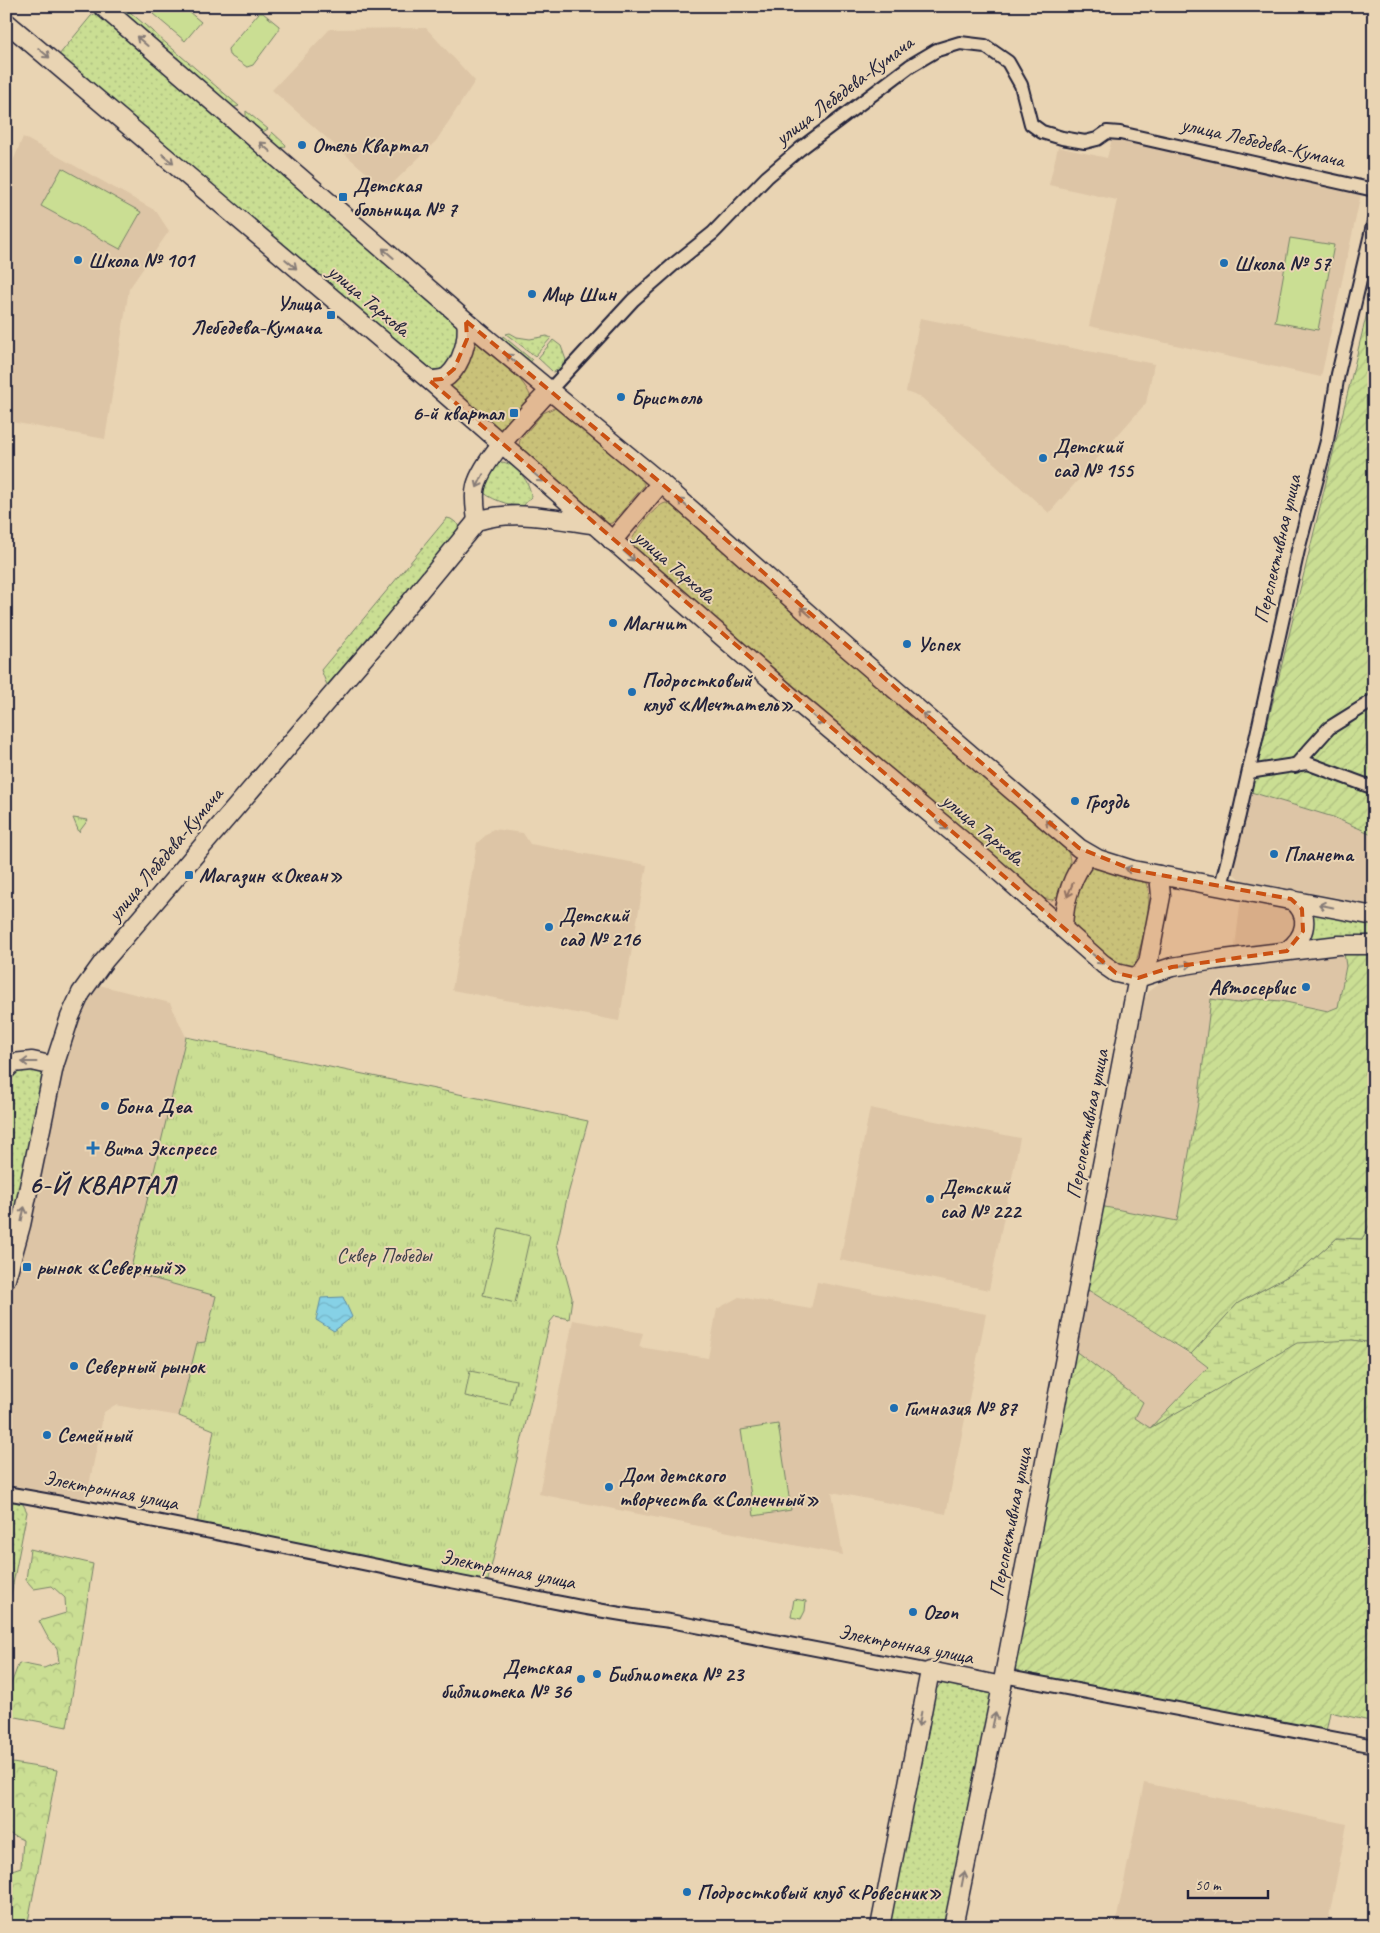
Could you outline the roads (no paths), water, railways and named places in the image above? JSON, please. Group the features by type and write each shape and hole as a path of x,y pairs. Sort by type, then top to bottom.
{"main road":[{"path":"102,6 466,321 662,483 850,651 1071,842 1089,855 1133,870 1374,916"},
{"name":"улица Тархова","path":"6,22 429,380 790,696 989,863 1103,964 1116,973 1138,978"},
{"path":"429,380 448,377 454,369 467,339 466,321"},
{"path":"549,391 501,445 476,486 477,521 492,516 525,515 592,524"},
{"path":"612,541 662,483"},
{"name":"улица Лебедева-Кумача","path":"6,1278 54,1066 70,1017 81,994 104,960 386,632 477,521"},
{"path":"1063,928 1064,903 1079,867 1089,855"},
{"name":"Перспективная улица","path":"953,1927 1138,978 1148,963 1161,896 1159,875"},
{"path":"1287,951 1300,938 1304,924 1302,909 1291,899"},
{"path":"1138,978 1172,967 1339,945 1374,945"},
{"path":"6,1070 13,1063 32,1061 54,1066"},
{"path":"880,1927 930,1672"},
{"name":"Электронная улица","path":"930,1672 1002,1681"}],"street":[{"name":"улица Лебедева-Кумача","path":"549,391 633,300 713,233 767,177 800,148 910,66 937,50 960,43 985,46 1008,62 1020,85 1031,124 1042,132 1085,142 1097,139 1107,132 1120,132 1374,190"},
{"name":"Перспективная улица","path":"1221,886 1249,772 1298,550 1327,441 1338,374 1374,221"},
{"path":"1295,766 1329,728 1374,700"},
{"path":"1249,772 1307,764 1374,788"},
{"name":"Электронная улица","path":"6,1493 181,1526 494,1590 670,1621 930,1672"},
{"name":"Электронная улица","path":"1002,1681 1374,1746"}],"water":[{"path":"343,1297 352,1317 334,1331 316,1320 321,1298"}],"place":[{"name":"Отель Квартал","path":"302,145"},
{"name":"Детская больница № 7","path":"343,197"},
{"name":"Школа № 101","path":"78,260"},
{"name":"Школа № 57","path":"1224,263"},
{"name":"Мир Шин","path":"532,294"},
{"name":"Улица Лебедева-Кумача","path":"331,315"},
{"name":"Бристоль","path":"621,397"},
{"name":"6-й квартал","path":"514,413"},
{"name":"Детский сад № 155","path":"1043,458"},
{"name":"Магнит","path":"613,623"},
{"name":"Успех","path":"907,644"},
{"name":"Подростковый клуб «Мечтатель»","path":"632,692"},
{"name":"Гроздь","path":"1075,801"},
{"name":"Планета","path":"1274,854"},
{"name":"Магазин «Океан»","path":"189,875"},
{"name":"Детский сад № 216","path":"549,927"},
{"name":"Автосервис","path":"1306,987"},
{"name":"Бона Деа","path":"105,1106"},
{"name":"Вита Экспресс","path":"93,1148"},
{"name":"Детский сад № 222","path":"930,1199"},
{"name":"рынок «Северный»","path":"27,1267"},
{"name":"Северный рынок","path":"74,1366"},
{"name":"Гимназия № 87","path":"894,1408"},
{"name":"Семейный","path":"47,1435"},
{"name":"Дом детского творчества «Солнечный»","path":"609,1487"},
{"name":"Ozon","path":"913,1612"},
{"name":"Библиотека № 23","path":"597,1674"},
{"name":"Детская библиотека № 36","path":"581,1679"},
{"name":"Подростковый клуб «Ровесник»","path":"687,1892"}],"district":[{"name":"6-Й КВАРТАЛ","path":"103,1184"}],"park label":[{"name":"Сквер Победы","path":"384,1255"}]}
